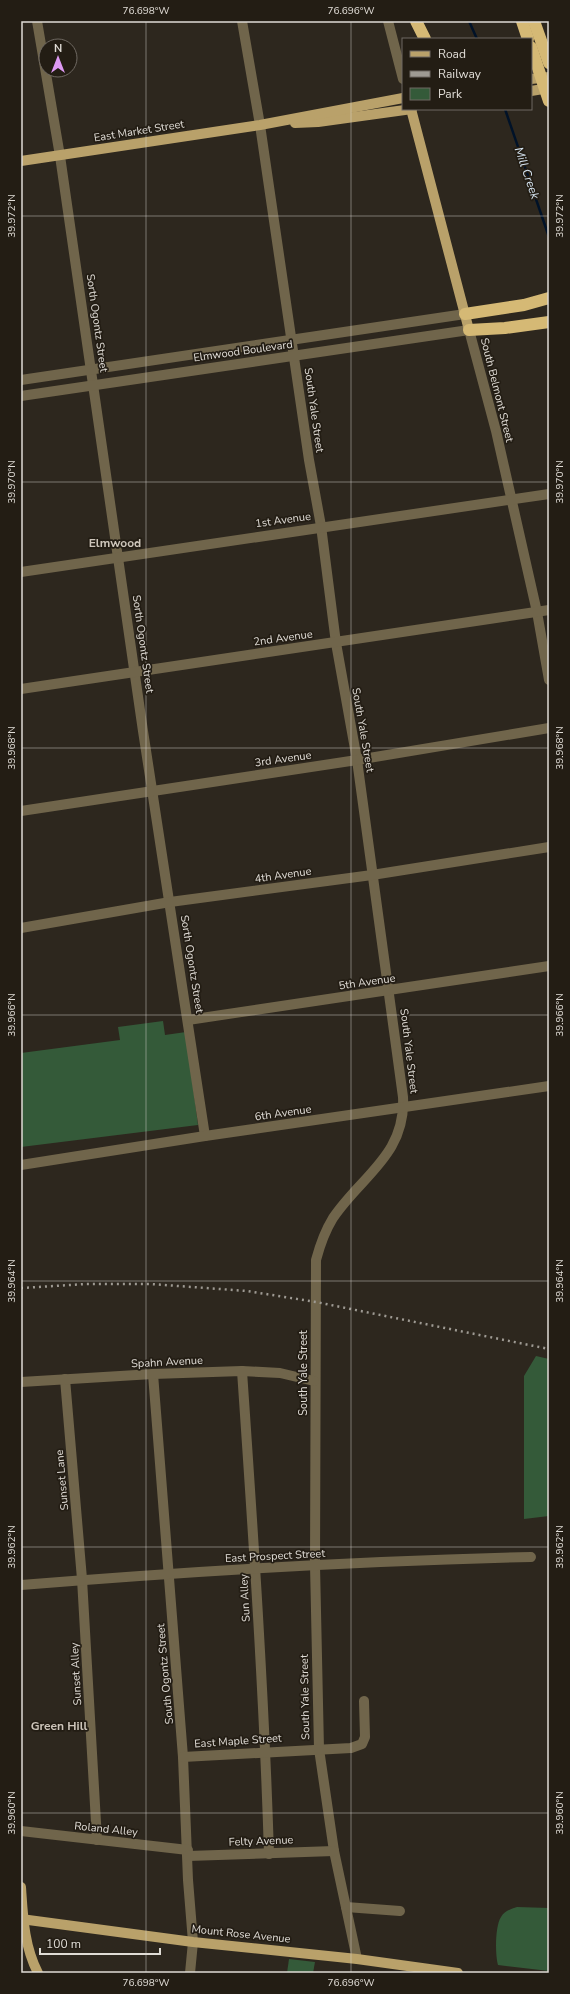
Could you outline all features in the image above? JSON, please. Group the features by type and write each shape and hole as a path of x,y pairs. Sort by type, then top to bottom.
{"highway":[{"path":"416,21 424,38"},
{"path":"522,21 528,38"},
{"path":"534,21 536,44 549,101"},
{"path":"536,44 549,63"},
{"path":"465,314 524,305 549,298"},
{"path":"469,330 506,328 549,322"}],"main road":[{"path":"532,79 549,77"},
{"path":"532,91 549,88"},
{"name":"East Market Street","path":"21,162 260,125 402,98"},
{"name":"East Market Street","path":"260,125 318,122 404,110"},
{"name":"South Belmont Street","path":"411,110 469,330"},
{"path":"21,1888 22,1919 27,1944 38,1973"},
{"name":"Mount Rose Avenue","path":"22,1919 193,1942 357,1959 458,1973"}],"street":[{"name":"Sorth Ogontz Street","path":"37,21 60,156 92,370 117,557 205,1136"},
{"name":"South Yale Street","path":"242,21 260,125 275,239 292,340 309,460 321,526 336,643 357,760 404,1108 394,1141 385,1157 334,1217 323,1237 316,1260 314,1381 315,1565 319,1750 334,1850 357,1959"},
{"path":"388,21 402,75"},
{"name":"Elmwood Boulevard","path":"21,380 465,314"},
{"name":"Elmwood Boulevard","path":"21,396 469,330"},
{"name":"South Belmont Street","path":"469,330 496,431 510,499 537,612 549,680"},
{"name":"1st Avenue","path":"21,572 321,526 549,494"},
{"name":"2nd Avenue","path":"21,689 549,610"},
{"name":"3rd Avenue","path":"21,811 357,760 549,728"},
{"name":"4th Avenue","path":"21,928 170,902 372,875 549,848"},
{"name":"5th Avenue","path":"188,1020 549,966"},
{"name":"6th Avenue","path":"21,1165 205,1136 549,1086"},
{"name":"Spahn Avenue","path":"21,1382 153,1374 242,1371 280,1373 314,1381"},
{"name":"Sun Alley","path":"242,1371 256,1568 266,1752 269,1854"},
{"name":"South Ogontz Street","path":"153,1374 183,1757 193,1942 190,1973"},
{"name":"Sunset Lane","path":"65,1380 82,1579"},
{"name":"East Prospect Street","path":"21,1585 82,1579 168,1575 256,1568 423,1559 532,1557"},
{"name":"Sunset Alley","path":"82,1579 98,1840"},
{"name":"East Maple Street","path":"183,1757 350,1748 362,1744 365,1737 364,1701"},
{"name":"Roland Alley","path":"21,1831 188,1853"},
{"name":"Felty Avenue","path":"188,1853 269,1854 334,1850"},
{"path":"346,1907 400,1911"}],"green space":[{"path":"163,1021 165,1035 186,1032 198,1125 21,1147 21,1053 120,1040 118,1027"},
{"path":"536,1356 549,1359 549,1516 524,1519 524,1376"},
{"path":"517,1907 549,1908 549,1971 498,1965 496,1941 499,1921 504,1913"},
{"path":"289,1959 315,1962 313,1973 287,1973"}],"waterway":[{"name":"Mill Creek","path":"469,21 477,38"},
{"name":"Mill Creek","path":"505,110 549,237"}],"railway":[{"path":"21,1288 86,1284 151,1284 247,1291 316,1302 549,1349"}],"district":[{"name":"Elmwood","path":"115,543"},
{"name":"Green Hill","path":"59,1726"}]}
